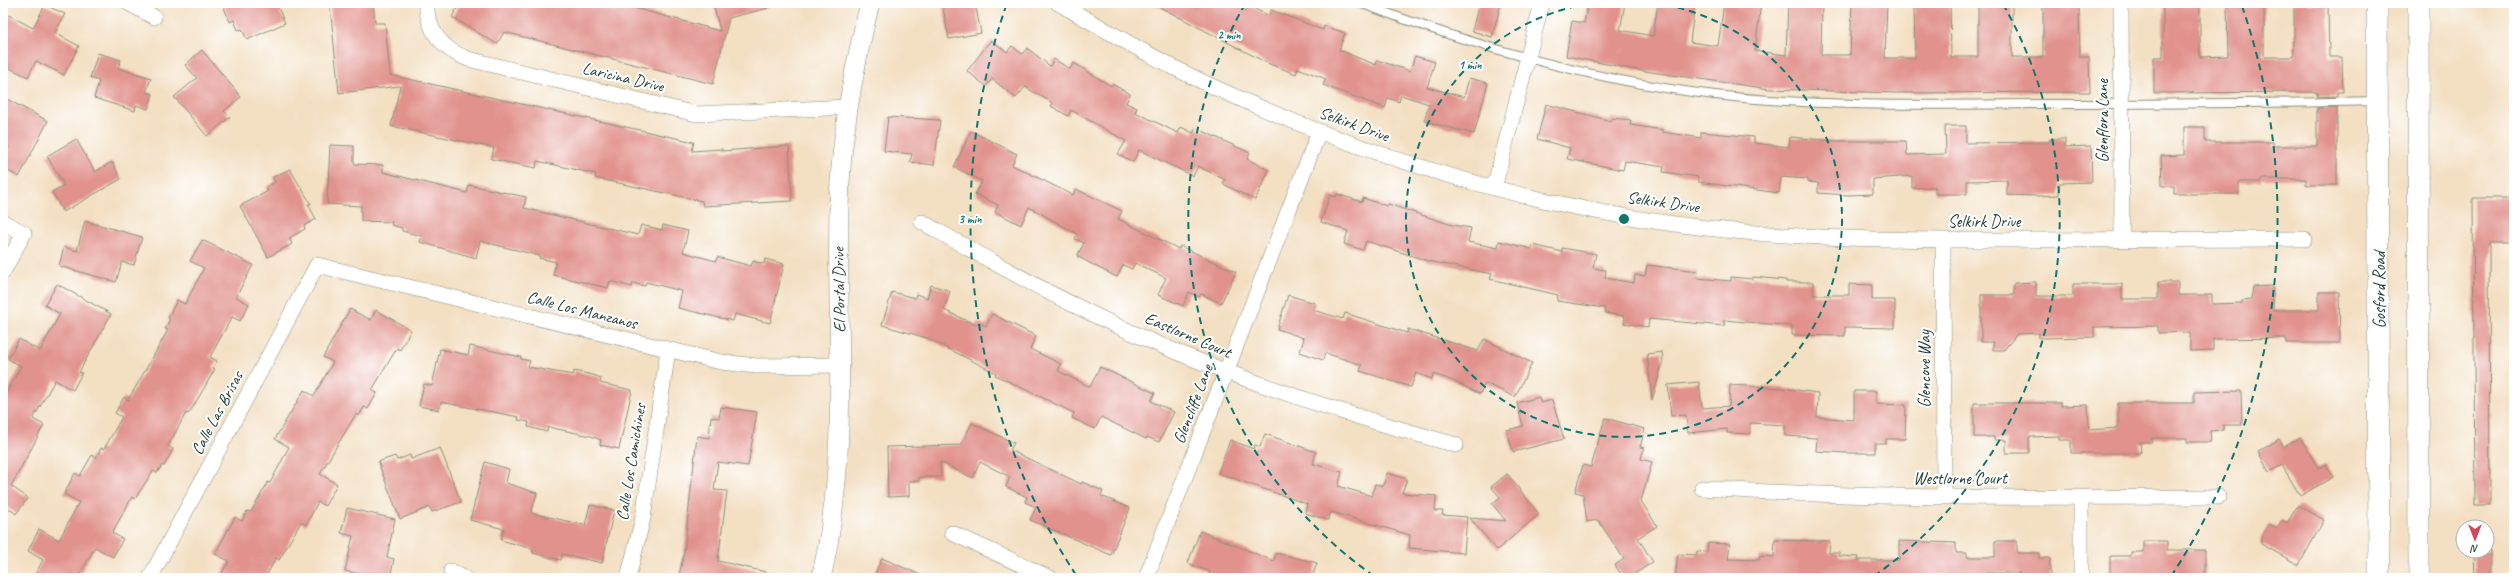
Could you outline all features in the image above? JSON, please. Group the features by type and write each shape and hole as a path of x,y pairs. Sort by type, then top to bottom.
{"main road":[{"name":"Gosford Road","path":"2377,3 2379,578"},
{"path":"2418,3 2418,578"}],"street":[{"path":"128,3 154,17"},
{"name":"Laricina Drive","path":"426,3 427,18 442,45 456,55 468,59 696,114 848,107"},
{"name":"El Portal Drive","path":"821,578 834,505 839,448 839,208 848,107 857,54 870,3"},
{"name":"Selkirk Drive","path":"1058,3 1141,50 1216,88 1319,132 1386,156 1494,188 1568,206 1650,221 1734,231 1817,238 1943,240 2304,239"},
{"path":"1494,188 1542,3"},
{"name":"Glenflora Lane","path":"2121,3 2122,239"},
{"name":"Glencliffe Lane","path":"1146,578 1319,132"},
{"path":"3,222 24,233 3,272"},
{"name":"Eastlorne Court","path":"922,222 1019,277 1077,307 1226,372 1322,406 1456,445"},
{"name":"Glencove Way","path":"1943,240 1944,497"},
{"name":"Calle Los Manzanos","path":"317,266 721,362 756,366 840,365"},
{"name":"Calle Las Brisas","path":"150,578 317,266"},
{"name":"Calle Los Camichines","path":"628,578 643,518 668,350"},
{"name":"Westlorne Court","path":"1702,488 1804,495 1944,497 2218,497"},
{"path":"2081,497 2081,578"},
{"path":"952,533 1050,578"}],"lane":[{"path":"1360,3 1489,47 1598,75 1714,95 1851,105 2260,104 2378,101"}],"building":[{"path":"222,3 276,3 285,23 247,40 242,29 238,30 234,20 230,22"},
{"path":"373,3 375,23 385,23 390,75 694,142 692,151 722,149 722,151 789,146 792,201 703,206 702,201 595,178 596,174 537,161 536,168 491,159 494,148 391,126 400,86 339,93 330,6"},
{"path":"460,3 616,3 720,31 713,3 767,3 768,8 729,18 713,84 504,32 497,44 452,17"},
{"path":"942,3 975,3 981,33 949,39"},
{"path":"1152,3 1231,3 1246,11 1249,6 1269,16 1271,10 1323,30 1324,26 1345,33 1339,50 1376,65 1377,60 1410,71 1415,56 1435,62 1427,87 1464,97 1469,78 1488,83 1474,134 1424,121 1429,104 1401,95 1399,102 1388,98 1385,108 1323,85 1326,79 1298,68 1296,74 1267,63"},
{"path":"1479,3 1501,3 1492,37 1472,31"},
{"path":"1588,3 1625,3 1620,30 1653,36 1658,3 1695,3 1690,42 1718,46 1724,3 1761,3 1755,51 1786,55 1788,3 1822,3 1821,55 1850,55 1852,3 1887,3 1885,58 1915,58 1914,3 1950,3 1951,57 1978,57 1978,3 2012,3 2012,57 2043,57 2043,3 2079,3 2080,57 2089,57 2090,92 1896,93 1770,89 1637,70 1566,56 1572,21 1584,23"},
{"path":"2163,3 2200,3 2200,57 2228,56 2227,3 2264,3 2264,57 2294,57 2294,3 2328,3 2329,57 2342,57 2343,92 2337,92 2337,96 2317,97 2317,92 2154,93 2154,57 2163,57"},
{"path":"45,5 65,14 55,33 79,46 64,75 36,61 28,77 3,65 3,12 33,28"},
{"path":"991,40 1007,52 1012,46 1022,54 1027,48 1050,66 1054,59 1070,69 1074,63 1111,86 1112,84 1130,94 1126,103 1137,108 1135,112 1178,133 1181,127 1193,133 1196,128 1250,153 1247,159 1269,170 1255,200 1223,184 1225,180 1198,166 1193,176 1139,150 1133,162 1118,154 1126,141 1071,110 1068,116 1051,106 1053,103 1025,87 1016,98 992,79 986,86 967,71"},
{"path":"202,50 241,97 224,111 230,117 207,136 174,97 197,78 185,65"},
{"path":"98,53 121,60 118,68 151,78 146,92 153,94 148,109 136,105 135,111 94,98 99,81 90,78"},
{"path":"3,97 48,121 19,177 3,168 3,158 9,147 3,144"},
{"path":"1546,104 1611,121 1611,118 1631,120 1630,125 1701,138 1701,132 1754,137 1754,143 1789,147 1790,137 1835,141 1906,141 1907,155 1946,154 1945,126 1966,126 1966,143 2050,142 2050,139 2065,139 2065,147 2091,146 2092,182 2059,183 2059,195 2036,196 2007,195 2007,180 1967,181 1967,194 1935,194 1935,187 1912,188 1912,176 1873,179 1873,194 1848,195 1818,193 1818,183 1808,182 1808,179 1781,177 1779,193 1698,182 1698,177 1663,172 1664,167 1625,161 1623,170 1567,159 1570,148 1537,139"},
{"path":"2337,107 2337,185 2306,185 2306,179 2261,179 2261,182 2239,182 2239,194 2174,194 2174,186 2162,186 2161,156 2184,155 2184,127 2205,127 2205,142 2273,142 2273,146 2317,146 2317,108"},
{"path":"888,117 940,120 934,165 910,162 912,154 884,151"},
{"path":"971,131 1017,154 1012,165 1073,195 1076,189 1122,211 1118,219 1179,249 1180,246 1236,272 1221,303 1201,294 1199,297 1189,292 1183,306 1158,295 1166,278 1135,263 1132,269 1123,265 1117,277 1099,268 1077,256 1084,243 1075,239 1077,234 1029,207 1021,225 995,212 998,205 975,194 982,181 954,167"},
{"path":"76,139 95,172 112,162 121,179 63,212 52,192 64,185 47,156"},
{"path":"330,145 354,146 354,164 383,165 383,172 467,193 469,185 526,197 524,208 638,235 641,225 662,230 663,225 688,231 683,252 716,261 717,257 751,266 753,261 764,264 765,259 784,264 770,323 735,314 733,321 678,308 682,291 646,282 645,286 633,283 632,287 610,281 608,288 553,275 556,262 539,258 540,256 480,241 476,258 420,242 422,236 402,231 402,228 391,225 392,222 361,221 361,206 327,204"},
{"path":"290,169 311,204 308,204 316,219 304,226 305,229 289,238 292,244 268,257 240,206 268,191 266,187 275,182 273,177"},
{"path":"1337,194 1362,202 1363,198 1387,206 1388,204 1452,225 1471,228 1468,242 1498,248 1499,241 1532,249 1533,245 1562,252 1562,248 1596,254 1593,268 1606,270 1605,278 1634,283 1635,275 1645,276 1647,265 1698,271 1697,278 1731,281 1731,277 1753,279 1753,277 1786,280 1786,282 1813,282 1813,295 1849,295 1849,284 1872,285 1872,300 1895,300 1895,328 1845,327 1845,336 1792,335 1792,326 1724,320 1724,326 1649,319 1648,327 1624,323 1625,316 1605,313 1605,308 1557,301 1558,295 1490,279 1492,274 1428,261 1366,241 1363,250 1344,244 1348,231 1321,222 1330,195 1336,197"},
{"path":"2473,198 2514,198 2514,243 2489,243 2490,505 2475,505"},
{"path":"85,221 142,237 134,265 122,262 116,282 59,266 64,247 77,251"},
{"path":"202,240 253,265 236,297 249,304 240,321 232,317 210,357 217,361 213,368 215,369 193,407 188,414 186,413 168,446 173,449 164,466 162,465 157,473 153,471 135,499 132,497 112,533 123,539 113,557 95,547 78,578 33,578 43,560 28,551 39,529 59,540 79,502 64,494 75,473 80,476 92,455 96,458 101,448 104,449 122,417 115,413 124,397 128,400 168,330 165,329 170,319 168,318 177,300 185,304 204,268 190,261"},
{"path":"2036,282 2036,296 2073,296 2073,284 2122,284 2122,299 2158,299 2158,282 2178,282 2178,295 2212,295 2212,304 2242,303 2242,301 2251,300 2253,287 2273,286 2273,310 2319,310 2319,292 2339,292 2340,343 2286,343 2286,338 2213,339 2213,350 2190,351 2190,332 2158,333 2158,326 2094,327 2094,337 2039,338 2039,333 2017,334 2004,350 1993,350 1993,342 1981,342 1981,295 2014,295 2014,283"},
{"path":"57,284 111,314 79,372 82,373 73,390 55,380 33,419 44,425 11,486 28,498 16,514 3,504 3,399 21,366 8,359 19,339 40,351 60,314 45,305"},
{"path":"931,285 950,291 944,310 976,325 978,322 986,326 992,314 1036,336 1030,349 1061,364 1058,371 1090,387 1100,367 1155,393 1151,401 1174,412 1159,442 1147,437 1146,439 1101,417 1095,429 1072,418 1074,413 995,375 996,373 927,338 882,325 892,292 915,298 916,294 927,298"},
{"path":"1288,295 1315,303 1313,310 1343,319 1345,313 1407,333 1408,329 1478,351 1484,339 1532,363 1515,397 1485,383 1480,394 1451,380 1433,374 1432,379 1416,373 1411,387 1360,371 1362,365 1325,353 1323,360 1300,352 1304,338 1277,329"},
{"path":"350,309 371,320 376,310 411,330 400,350 397,348 372,390 377,393 368,409 364,407 359,416 356,414 320,474 337,484 325,506 318,502 306,525 301,522 279,560 276,558 265,578 219,578 229,561 215,554 235,517 242,521 247,511 251,512 268,482 270,483 289,447 275,439 304,390 314,396 333,362 323,357"},
{"path":"470,346 521,357 521,359 530,361 528,367 573,375 574,371 593,375 601,378 600,383 632,390 619,449 600,445 601,440 591,436 548,427 547,432 528,427 529,422 518,420 519,417 441,402 439,410 419,406 424,384 432,386 440,349 468,355"},
{"path":"1662,352 1663,361 1652,400 1647,354"},
{"path":"1699,382 1702,408 1729,406 1730,385 1783,388 1818,393 1817,417 1854,420 1854,391 1876,391 1876,404 1906,405 1905,439 1886,439 1886,443 1875,443 1875,453 1846,453 1816,451 1817,438 1785,436 1785,425 1750,423 1750,434 1727,433 1727,429 1688,433 1686,415 1671,416 1668,385"},
{"path":"2241,391 2242,425 2223,425 2223,430 2210,431 2211,442 2187,442 2187,438 2152,438 2152,442 2140,442 2141,453 2071,453 2071,440 2059,440 2059,436 2029,437 2029,453 2006,453 2006,440 1994,440 1994,437 1974,437 1974,403 2061,403 2061,406 2088,405 2089,430 2118,428 2118,403 2194,403 2194,392"},
{"path":"1539,397 1541,403 1552,400 1564,439 1513,452 1507,430 1523,426 1517,403"},
{"path":"721,407 757,412 748,466 718,462 714,490 727,491 718,561 766,572 765,578 679,576 684,552 697,436 709,438 711,417 719,418"},
{"path":"1605,418 1645,429 1640,447 1644,448 1641,459 1652,462 1641,501 1657,526 1638,538 1653,562 1628,578 1623,578 1615,565 1624,559 1598,520 1587,522 1583,494 1575,492 1583,465 1591,467"},
{"path":"972,423 1014,443 1010,450 1081,484 1082,482 1103,491 1101,496 1130,508 1111,555 1030,520 1036,507 1025,502 1027,497 1006,487 1010,477 980,462 973,478 940,462 941,477 919,477 919,481 909,481 909,496 888,497 887,447 961,445"},
{"path":"1265,434 1316,452 1313,464 1342,472 1338,486 1372,496 1375,484 1383,486 1387,473 1407,479 1402,493 1436,496 1435,511 1443,511 1442,515 1467,517 1464,553 1409,548 1410,535 1331,512 1328,520 1305,513 1307,504 1218,473 1230,440 1254,449 1255,445 1260,447"},
{"path":"2300,437 2318,468 2326,464 2333,477 2300,496 2282,465 2269,472 2258,452 2279,439 2284,447"},
{"path":"440,448 461,502 432,512 430,507 400,519 378,462 395,456 397,460 410,455 411,459"},
{"path":"485,462 509,469 506,483 537,493 531,513 585,525 590,505 614,510 602,563 562,554 561,560 533,553 533,549 501,540 504,529 470,520"},
{"path":"1507,474 1539,514 1497,550 1470,518 1506,521 1492,504 1500,497 1491,487"},
{"path":"2298,505 2324,520 2299,565 2261,544 2261,538 2269,524 2277,528 2282,520 2287,523"},
{"path":"347,508 395,519 387,557 394,559 390,578 378,578 345,571 353,536 341,533"},
{"path":"1200,531 1274,561 1276,553 1317,563 1312,578 1208,578 1210,572 1188,563"},
{"path":"1775,540 1830,541 1829,553 1839,553 1839,556 1859,557 1858,560 1899,560 1899,541 1956,543 1956,553 1967,553 1967,557 1995,557 1995,541 2017,541 2017,553 2039,553 2039,558 2050,558 2050,578 2020,578 2020,573 1987,573 1987,578 1675,578 1678,554 1697,555 1697,551 1707,552 1708,543 1730,544 1728,559 1759,560 1760,556 1774,557"},
{"path":"2143,541 2167,541 2167,550 2205,550 2205,578 2110,578 2110,556 2131,556 2131,552 2143,552"},
{"path":"882,558 927,578 873,578"},
{"path":"2474,559 2490,559 2490,578 2475,578"}]}
